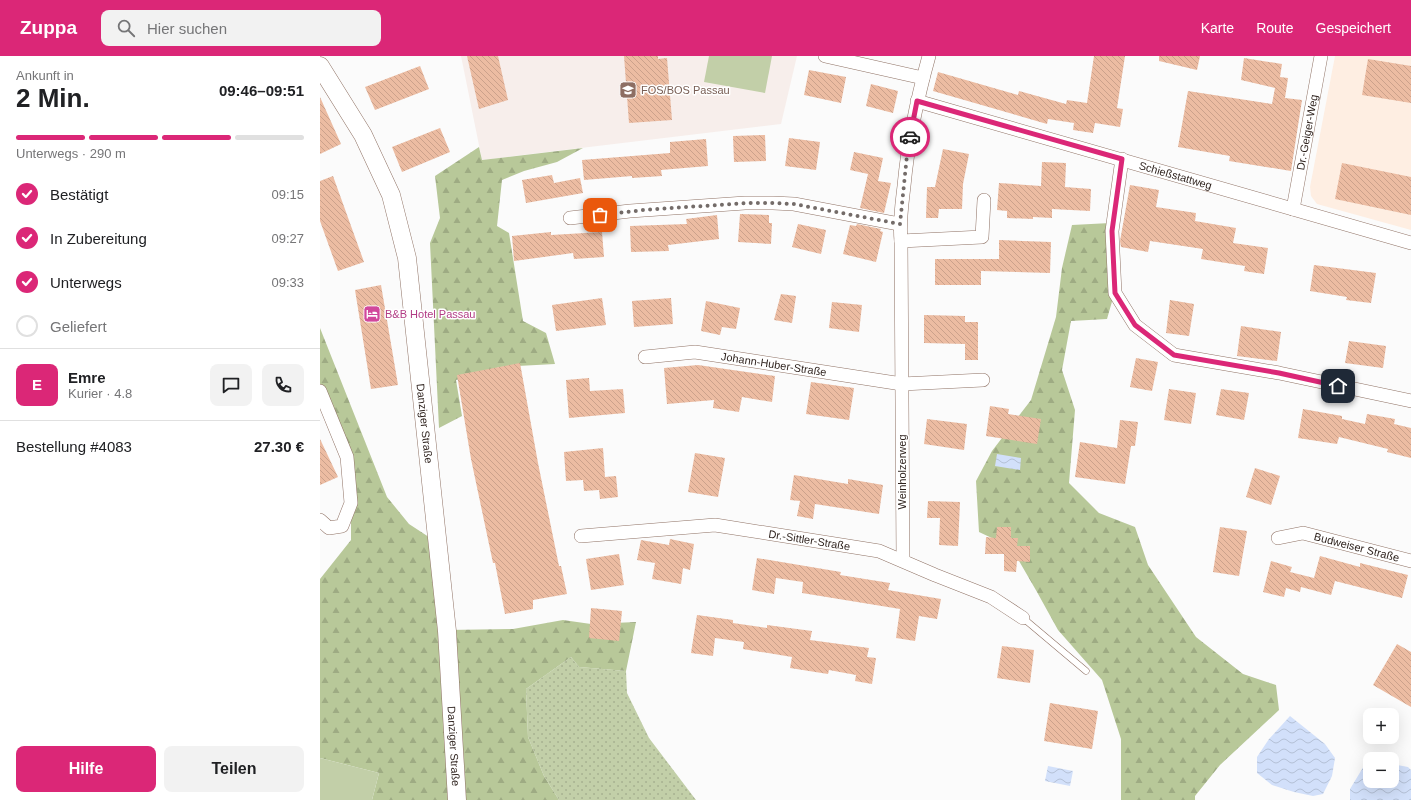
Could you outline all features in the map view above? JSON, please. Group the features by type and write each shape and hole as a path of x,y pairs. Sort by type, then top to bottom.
{"street":[{"path":"825,56 923,78"},
{"name":"Weinholzerweg","path":"903,560 900,224 907,155 917,101 928,56"},
{"name":"Dr.-Geiger-Weg","path":"1293,208 1322,56"},
{"name":"Danziger Straße","path":"320,66 363,135 391,195 407,258 447,631 457,800"},
{"name":"Schießstattweg","path":"917,101 1411,243"},
{"path":"1122,159 1112,231 1115,293 1135,325 1174,355 1279,373 1411,401"},
{"path":"901,241 982,236 984,200"},
{"path":"570,218 630,211 746,203 773,203 794,204 900,224"},
{"name":"Johann-Huber-Straße","path":"645,357 695,352 902,384"},
{"path":"902,384 983,380"},
{"path":"320,391 347,457 352,503 342,526 330,528 320,520"},
{"name":"Dr.-Sittler-Straße","path":"581,536 714,525 879,551 991,597 1023,618"},
{"name":"Budweiser Straße","path":"1278,538 1303,533 1411,561"}],"lane":[{"path":"1023,618 1086,671"}],"shaded area":[{"name":"FOS/BOS Passau","path":"461,56 797,56 781,124 482,160"},
{"path":"1335,56 1411,56 1411,230 1317,204 1311,196 1310,187"}],"green space":[{"path":"709,56 772,56 765,93 704,82"},
{"path":"479,147 482,160 583,148 557,162 524,171 502,180 497,226 509,233 523,321 546,333 555,364 500,367 456,380 462,416 439,428 430,243 440,218 435,176"},
{"path":"1110,223 1113,298 1107,319 1071,321 1062,370 1075,410 1069,483 1099,513 1135,527 1148,565 1196,637 1243,674 1276,685 1279,710 1220,765 1195,796 1195,800 1121,800 1121,739 1102,680 1058,630 1011,547 979,532 976,481 992,451 1031,400 1056,317 1062,268 1072,225"},
{"path":"320,328 387,497 409,524 438,543 447,630 513,629 563,620 591,624 636,622 626,671 579,667 571,657 526,689 528,737 544,776 559,800 372,800 379,773 320,758 320,579 351,540 351,503 347,457 320,391"},
{"path":"571,657 579,667 626,671 627,693 649,738 696,800 559,800 544,776 528,737 526,689"},
{"path":"320,758 379,773 372,800 320,800"}],"water":[{"path":"997,454 1021,458 1020,470 995,466"},
{"path":"1290,716 1325,744 1335,758 1332,776 1323,794 1313,796 1272,785 1257,773 1257,757 1269,739"},
{"path":"1399,765 1408,767 1411,770 1411,800 1350,800 1350,789 1363,768 1363,788 1399,788"},
{"path":"1048,766 1073,771 1070,786 1045,781"}],"building":[{"path":"467,56 498,56 508,100 479,109"},
{"path":"624,56 658,56 658,59 667,58 672,120 629,123"},
{"path":"1094,56 1125,56 1117,108 1123,109 1120,127 1095,123 1093,133 1073,130 1074,123 1048,119 1047,124 933,91 938,72 1018,95 1019,91 1066,104 1067,100 1087,103"},
{"path":"1159,56 1200,56 1197,70 1159,61"},
{"path":"1244,58 1282,64 1280,77 1288,78 1285,98 1302,100 1291,171 1229,161 1230,156 1178,147 1188,91 1272,104 1275,88 1241,80"},
{"path":"1368,59 1411,66 1411,103 1362,95"},
{"path":"420,66 429,89 375,110 365,87"},
{"path":"809,70 846,77 841,103 804,95"},
{"path":"871,84 898,91 893,113 866,106"},
{"path":"320,97 341,144 320,154"},
{"path":"440,128 450,152 402,172 392,147"},
{"path":"765,135 766,161 734,162 733,136"},
{"path":"789,138 820,142 816,170 785,166"},
{"path":"706,139 708,166 661,170 662,176 632,178 632,176 584,180 582,160 670,153 670,142"},
{"path":"943,149 969,154 963,184 962,209 939,209 938,218 926,218 927,187 935,187"},
{"path":"854,152 883,158 878,181 891,183 884,213 860,208 868,174 850,170"},
{"path":"1042,162 1066,163 1065,187 1091,189 1090,211 1052,209 1052,218 1033,217 1033,219 1007,218 1007,211 997,210 999,183 1041,186"},
{"path":"1342,163 1411,177 1411,215 1335,199"},
{"path":"552,175 554,183 580,178 583,193 526,203 522,180"},
{"path":"333,176 364,262 338,271 320,221 320,181"},
{"path":"1130,185 1159,190 1156,207 1196,213 1195,221 1236,228 1233,243 1268,248 1264,274 1244,271 1245,266 1201,259 1203,249 1150,241 1148,252 1121,247 1120,241"},
{"path":"740,214 769,215 769,223 772,223 771,244 738,242"},
{"path":"717,215 719,239 668,245 669,251 631,252 630,226 687,224 686,219"},
{"path":"798,224 826,230 821,254 792,247"},
{"path":"857,224 881,229 880,231 883,232 876,262 843,254 850,225 856,226"},
{"path":"551,232 551,235 602,232 604,257 574,259 573,253 514,261 512,236"},
{"path":"999,240 1051,242 1050,273 981,271 981,285 935,285 935,259 999,259"},
{"path":"1314,265 1376,273 1371,303 1346,300 1347,297 1310,291"},
{"name":"B&B Hotel Passau","path":"381,285 398,385 371,389 355,290"},
{"path":"781,294 796,296 792,323 774,320"},
{"path":"602,298 606,325 556,331 552,305"},
{"path":"671,298 673,324 634,327 632,301"},
{"path":"1170,300 1194,304 1189,336 1166,333"},
{"path":"706,301 740,308 736,329 722,327 720,335 701,331"},
{"path":"832,302 862,305 859,332 829,328"},
{"path":"924,315 965,316 965,322 978,322 978,360 965,360 965,344 924,343"},
{"path":"1241,326 1281,332 1277,361 1237,356"},
{"path":"1349,341 1386,346 1383,368 1345,363"},
{"path":"1136,358 1158,362 1152,391 1130,387"},
{"path":"520,363 538,463 559,566 561,566 567,594 533,600 533,609 505,614 471,459 457,375"},
{"path":"698,365 775,376 772,402 742,397 739,412 713,408 714,400 667,404 664,368"},
{"path":"589,378 590,391 623,389 625,413 569,418 566,380"},
{"path":"811,382 854,388 849,420 806,414"},
{"path":"1169,389 1196,393 1191,424 1164,420"},
{"path":"1221,389 1249,393 1244,420 1216,415"},
{"path":"990,406 1009,409 1008,414 1041,419 1037,444 986,436"},
{"path":"1303,409 1342,416 1342,419 1365,424 1367,414 1395,419 1394,424 1411,428 1411,458 1387,452 1388,449 1339,437 1337,444 1298,438"},
{"path":"927,419 967,424 964,450 924,444"},
{"path":"1120,420 1138,422 1135,446 1131,446 1125,484 1075,477 1080,442 1117,448"},
{"path":"320,439 338,477 320,485"},
{"path":"603,448 605,477 616,476 618,497 600,499 599,490 584,491 583,480 566,481 564,452"},
{"path":"695,453 725,458 718,497 688,492"},
{"path":"1255,468 1280,476 1271,505 1246,497"},
{"path":"794,475 848,484 848,479 883,485 879,514 815,504 813,519 797,516 800,501 790,500"},
{"path":"928,501 960,502 958,546 939,545 940,518 927,518"},
{"path":"997,527 1011,527 1011,538 1018,538 1017,546 1030,546 1030,562 1017,561 1016,572 1004,571 1004,554 985,554 986,537 996,538"},
{"path":"1220,527 1247,531 1239,576 1213,572"},
{"path":"670,539 694,544 690,570 683,568 681,584 652,579 655,563 637,560 641,540 669,545"},
{"path":"619,554 624,585 591,590 586,559"},
{"path":"1320,556 1360,567 1360,563 1408,575 1402,598 1335,581 1331,595 1301,587 1300,592 1286,588 1284,597 1263,592 1271,561 1292,567 1290,572 1314,578"},
{"path":"757,558 841,572 840,575 890,583 888,590 941,599 937,619 919,616 915,641 896,638 900,609 802,593 803,582 776,578 774,594 752,590"},
{"path":"591,608 622,611 619,641 589,638"},
{"path":"697,615 733,620 733,623 767,628 767,625 812,631 810,640 869,648 867,657 876,658 872,684 855,681 856,675 829,670 828,674 790,668 792,657 743,649 744,642 715,638 713,656 691,653"},
{"path":"1397,644 1411,652 1411,707 1373,685"},
{"path":"1002,646 1034,650 1030,683 997,678"},
{"path":"1050,703 1098,711 1092,749 1044,741"}],"way so far":[{"path":"600,215 644,210 746,203 773,203 794,204 900,224 910,137"}],"place":[{"name":"FOS/BOS Passau","path":"628,90"},
{"name":"B&B Hotel Passau","path":"372,314"}],"route":[{"path":"910,137 917,101 1122,159 1112,231 1115,293 1135,325 1174,355 1279,373 1338,386"}]}
